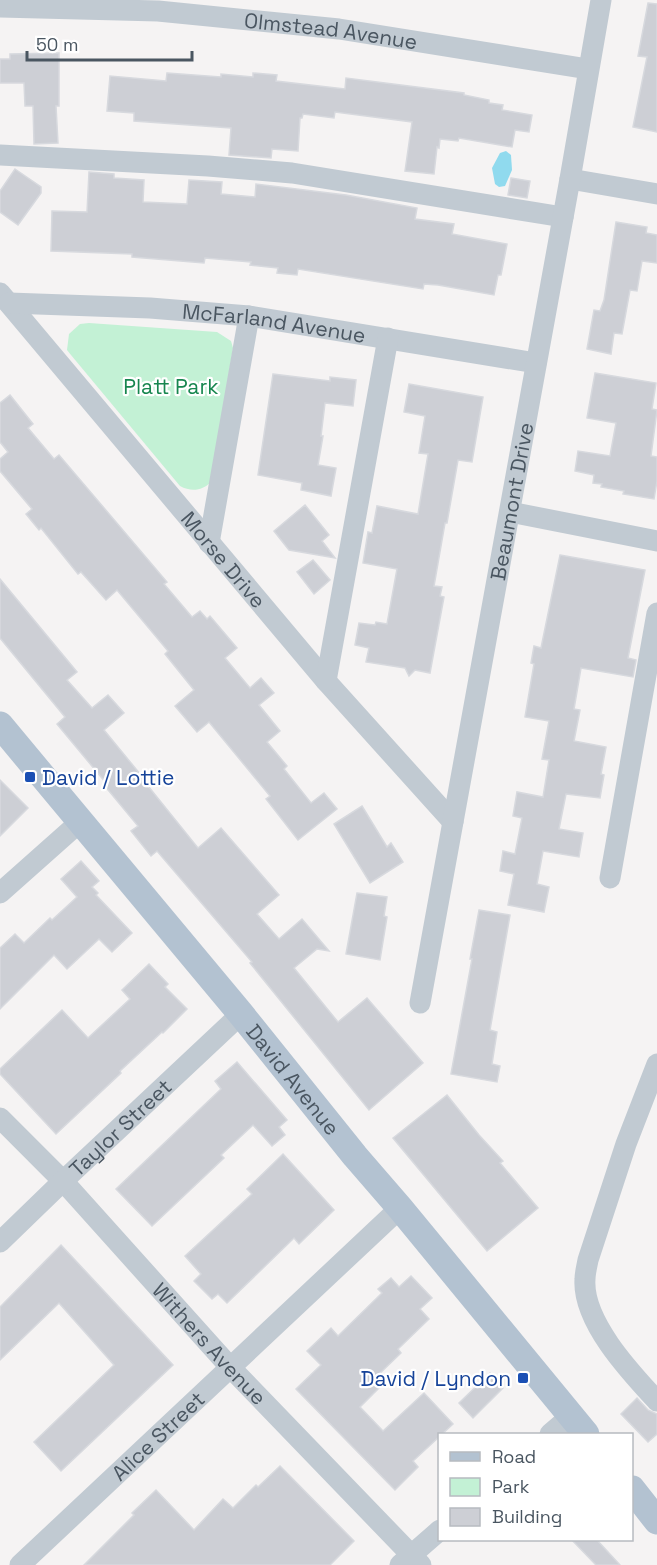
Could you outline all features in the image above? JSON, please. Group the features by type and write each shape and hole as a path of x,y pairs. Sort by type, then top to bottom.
{"main road":[{"name":"David Avenue","path":"0,725 579,1425"},
{"path":"633,1490 657,1521"}],"street":[{"name":"Beaumont Drive","path":"420,1004 601,0"},
{"name":"Olmstead Avenue","path":"0,7 158,11 339,29 588,69"},
{"path":"0,155 208,166 292,173 563,218"},
{"path":"570,179 657,194"},
{"name":"McFarland Avenue","path":"4,298 249,316 536,363"},
{"name":"Morse Drive","path":"4,298 326,681 453,822"},
{"path":"209,543 249,316"},
{"path":"326,681 388,338"},
{"path":"510,512 657,541"},
{"path":"610,878 657,613"},
{"path":"0,893 81,821"},
{"name":"Taylor Street","path":"0,1242 241,1014"},
{"path":"657,1064 626,1144 588,1260 585,1280 587,1299 596,1321 621,1362 657,1401"},
{"name":"Withers Avenue","path":"0,1118 63,1181 230,1367 411,1562"},
{"name":"Alice Street","path":"20,1565 400,1208"},
{"path":"553,1433 579,1425"},
{"path":"411,1562 438,1532"}],"green space":[{"name":"Platt Park","path":"80,324 217,332 231,341 233,348 211,482 208,485 196,490 180,486 67,350 69,334"}],"water":[{"path":"506,151 511,155 512,170 505,186 499,187 495,184 492,168 500,153"}],"building":[{"path":"648,3 657,4 657,132 633,127 647,57 638,56"},
{"path":"59,53 59,106 56,106 58,143 34,144 33,106 25,106 24,83 0,83 0,59 10,59 10,54"},
{"path":"167,73 221,77 221,74 253,77 253,73 277,75 276,81 345,89 346,78 464,93 464,95 489,100 489,103 503,105 502,110 532,115 529,132 515,130 512,147 459,138 458,141 440,139 434,174 405,171 412,122 335,112 334,118 303,114 300,118 298,151 272,149 271,158 229,155 231,128 134,121 134,113 107,111 110,76 166,81"},
{"path":"15,169 41,187 41,193 18,225 0,212 0,191"},
{"path":"89,172 114,174 114,178 144,180 143,202 187,204 189,180 222,182 221,194 255,197 256,184 346,195 417,208 415,219 454,224 452,234 507,244 501,275 498,275 494,295 438,285 424,284 423,289 298,269 297,275 277,273 278,268 250,265 251,262 205,258 204,263 132,257 132,254 51,251 52,211 87,212"},
{"path":"511,178 530,181 527,198 508,195"},
{"path":"616,222 647,227 646,233 657,235 657,263 642,261 637,291 630,290 622,334 614,333 611,354 587,349 594,310 600,311 604,300"},
{"path":"595,373 656,383 652,409 657,410 651,456 657,457 654,499 623,494 624,491 601,487 602,484 593,483 594,475 575,471 578,451 610,456 616,423 587,418"},
{"path":"273,374 330,381 330,377 356,380 353,406 325,403 318,465 336,468 331,496 301,490 302,483 258,475"},
{"path":"409,384 483,397 472,462 458,460 447,523 445,523 434,586 442,587 440,596 444,597 430,673 415,670 409,676 405,668 366,662 369,648 355,645 359,623 387,624 397,569 363,563 368,532 372,533 377,506 418,514 428,454 419,453 425,416 404,412"},
{"path":"10,395 33,424 28,428 54,459 59,455 167,582 164,584 192,617 200,611 207,619 210,616 237,648 225,658 250,688 261,678 274,693 259,705 280,731 267,742 287,766 284,769 311,803 324,793 337,809 298,840 266,799 270,796 209,722 197,732 175,706 194,690 165,654 168,651 117,590 106,600 81,572 78,574 41,528 39,530 26,514 32,509 0,471 0,459 8,452 0,442 0,403"},
{"path":"305,505 329,535 322,541 335,558 289,550 274,531"},
{"path":"560,555 645,570 628,658 636,660 633,677 581,668 574,709 580,710 574,741 606,747 601,774 604,775 600,798 566,794 559,829 583,833 579,857 543,851 537,884 549,887 544,912 508,905 514,874 500,871 503,851 515,854 522,818 513,816 517,792 543,797 549,760 542,759 549,721 525,717 534,664 531,663 534,646 541,648"},
{"path":"313,560 330,580 314,594 297,572"},
{"path":"0,579 77,672 67,680 92,708 108,695 124,713 104,730 198,848 221,828 279,895 257,914 279,939 302,919 329,951 317,949 294,968 338,1022 367,998 423,1063 369,1110 250,963 252,962 157,851 151,856 131,831 138,826 57,724 65,717 0,638"},
{"path":"0,780 28,808 0,836"},
{"path":"362,806 387,847 391,843 403,862 370,883 334,824"},
{"path":"81,861 99,881 92,887 98,893 96,895 132,933 112,952 99,939 67,969 54,955 0,1009 0,948 15,934 24,943 50,918 52,920 77,897 61,879"},
{"path":"357,893 387,897 384,916 387,917 380,960 346,954"},
{"path":"479,910 510,915 490,1030 497,1032 492,1064 500,1066 497,1082 451,1074"},
{"path":"149,964 168,984 165,987 187,1009 56,1134 0,1074 0,1069 62,1010 88,1038 130,999 122,990"},
{"path":"237,1062 287,1120 279,1127 285,1135 272,1146 253,1125 221,1155 224,1158 152,1226 116,1189 221,1089 215,1081"},
{"path":"447,1095 503,1161 500,1163 538,1208 487,1251 393,1138"},
{"path":"283,1154 334,1210 299,1244 294,1238 227,1303 218,1294 212,1299 194,1281 201,1274 185,1256 252,1194 247,1189"},
{"path":"61,1245 173,1365 61,1471 34,1442 114,1365 59,1303 0,1360 0,1307"},
{"path":"411,1276 432,1298 420,1309 429,1319 398,1349 401,1353 377,1376 384,1383 360,1407 383,1431 424,1393 453,1424 443,1433 438,1433 438,1438 413,1461 418,1467 395,1490 296,1389 321,1365 307,1351 331,1328 338,1336 382,1293 378,1289 391,1278 399,1287"},
{"path":"490,1373 503,1388 473,1418 459,1403"},
{"path":"637,1398 648,1410 657,1414 657,1434 648,1442 621,1414"},
{"path":"280,1466 354,1541 330,1565 84,1565 156,1490 194,1530 223,1499 233,1508 256,1485 258,1487"},
{"path":"573,1541 598,1541 620,1565 596,1565"}],"place":[{"name":"David / Lottie","path":"30,777"},
{"name":"David / Lyndon","path":"523,1378"}]}
